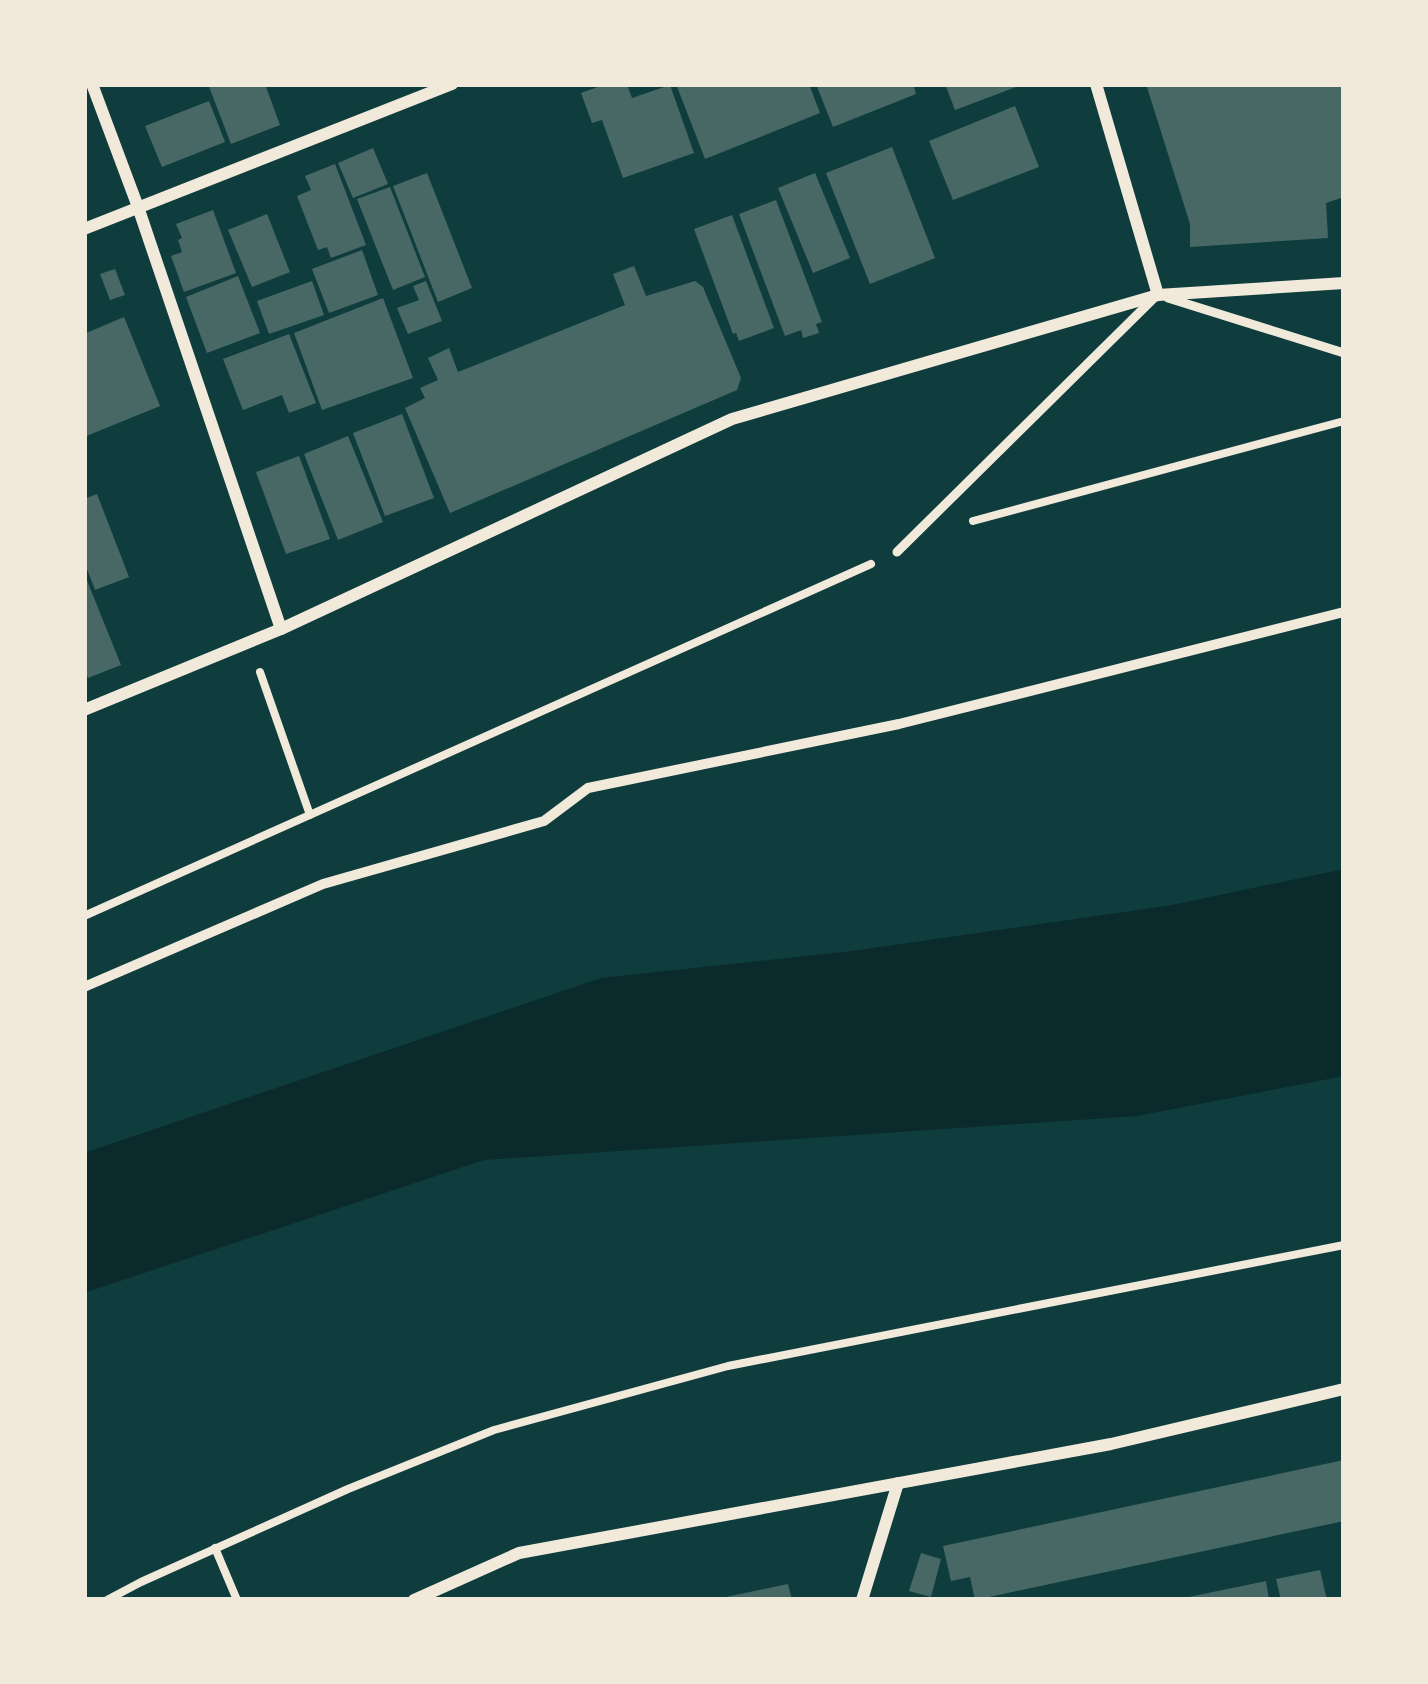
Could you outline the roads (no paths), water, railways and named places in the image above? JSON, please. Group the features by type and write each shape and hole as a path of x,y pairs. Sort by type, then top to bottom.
{"street":[{"path":"92,84 281,629"},
{"path":"84,229 452,84"},
{"path":"1096,84 1158,295"},
{"path":"84,710 281,629 732,419 1158,295 1344,283"},
{"path":"84,987 323,884 544,820 588,788 899,724 1344,612"},
{"path":"414,1600 519,1553 1111,1444 1344,1389"},
{"path":"862,1600 898,1483"}],"lane":[{"path":"897,552 1158,295 1344,353"}],"water":[{"path":"1344,869 1344,1076 1137,1116 484,1160 84,1293 84,1153 601,978 852,951 1172,905"}]}
